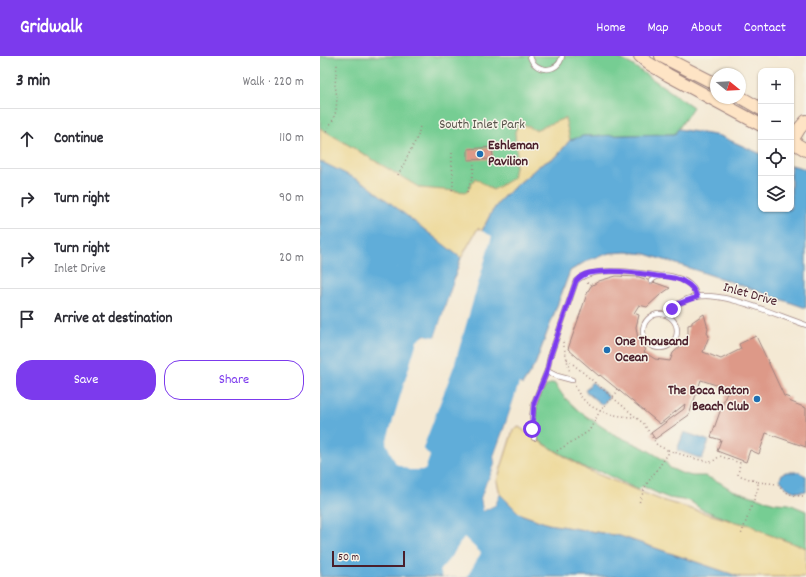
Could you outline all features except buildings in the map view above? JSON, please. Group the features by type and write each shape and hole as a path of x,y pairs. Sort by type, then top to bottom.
{"main road":[{"path":"640,56 648,63 668,75 758,123"},
{"path":"661,56 710,81"},
{"path":"746,100 758,107"},
{"path":"792,140 800,127"},
{"path":"794,144 806,150"}],"lane":[{"path":"530,56 534,64 539,68 546,70 552,69 558,65 562,56"},
{"path":"534,438 532,418 534,403 547,371 572,288 576,281 588,273 630,271 666,276 686,282 694,289 697,297"},
{"path":"651,281 660,276"},
{"name":"Inlet Drive","path":"668,315 677,304 697,297 720,296 734,299 806,325"},
{"path":"662,313 668,315 673,319 678,331 673,343 668,347 661,348 655,348 649,345 643,334 645,321 655,314 662,313"},
{"path":"547,371 557,376 572,380"}],"path":[{"path":"326,131 333,120 336,111 337,97 335,85 337,64"},
{"path":"398,175 418,136 420,126"},
{"path":"452,153 452,169 454,177 452,191"},
{"path":"467,192 473,175 474,164"},
{"path":"584,284 590,283 593,285"},
{"path":"563,340 572,380 577,393 600,411 611,415 634,417"},
{"path":"567,359 644,424 657,445 667,450 696,459 712,462 720,456 740,463 738,476 758,482 777,484 784,492 799,496 806,496"},
{"path":"557,451 589,431 593,421 600,411 618,390"},
{"path":"639,503 646,485 668,454 667,450"},
{"path":"741,535 758,489 758,482"}],"green space":[{"name":"South Inlet Park","path":"320,56 615,56 632,65 693,107 675,134 583,136 503,197 420,188 320,128"},
{"path":"554,383 564,397 580,412 613,434 644,448 664,460 670,468 692,476 705,476 732,490 775,503 789,504 806,511 806,548 767,534 750,525 735,522 701,509 690,501 669,498 642,486 638,490 602,472 587,469 538,440 536,416 538,398 547,386"}],"sand":[{"path":"565,118 570,140 557,156 539,166 503,197 491,213 482,231 478,228 461,258 435,338 425,335 320,348 320,128 420,188 467,192 475,178 493,190 513,178 517,156 515,132 519,122 535,130"},
{"path":"519,427 534,438 587,470 661,500 750,525 767,534 806,548 806,577 740,577 620,536 548,524 520,514 500,494 497,481 513,430"}],"water":[{"path":"678,129 720,136 758,153 758,212 794,212 794,166 806,169 806,308 646,254 627,252 610,253 588,260 570,271 535,365 522,385 520,383 494,456 495,464 481,498 483,511 495,505 500,494 520,514 548,524 620,536 740,577 320,577 320,161 366,184 461,258 435,338 424,335 391,443 399,461 410,464 416,457 480,250 482,231 491,213 503,197 539,166 557,156 570,140 583,136 675,134"},
{"path":"592,382 609,397 602,405 585,391"},
{"path":"684,432 709,441 702,459 677,450"},
{"path":"786,472 798,472 806,476 806,491 798,492 785,486 780,479 782,474"}],"pier":[{"path":"480,230 492,236 454,366 423,448 430,456 425,470 409,470 396,464 386,443 417,341 425,335 435,337 462,257 463,259 437,338 435,340 426,337 393,443 400,460 410,461 414,456 478,250"},
{"path":"519,383 522,387 521,386 496,456 497,464 483,498 485,508 494,504 499,492 500,494 495,505 483,511 481,498 495,464 494,456"},
{"path":"464,537 481,553 467,577 443,577 439,571 451,557"}],"place":[{"name":"Eshleman Pavilion","path":"480,154"},
{"name":"One Thousand Ocean","path":"607,350"},
{"name":"The Boca Raton Beach Club","path":"757,399"}],"route":[{"path":"532,429 534,403 537,393 544,381 572,288 576,281 588,273 630,271 675,278 686,282 694,289 697,297 677,304 672,309"}]}
